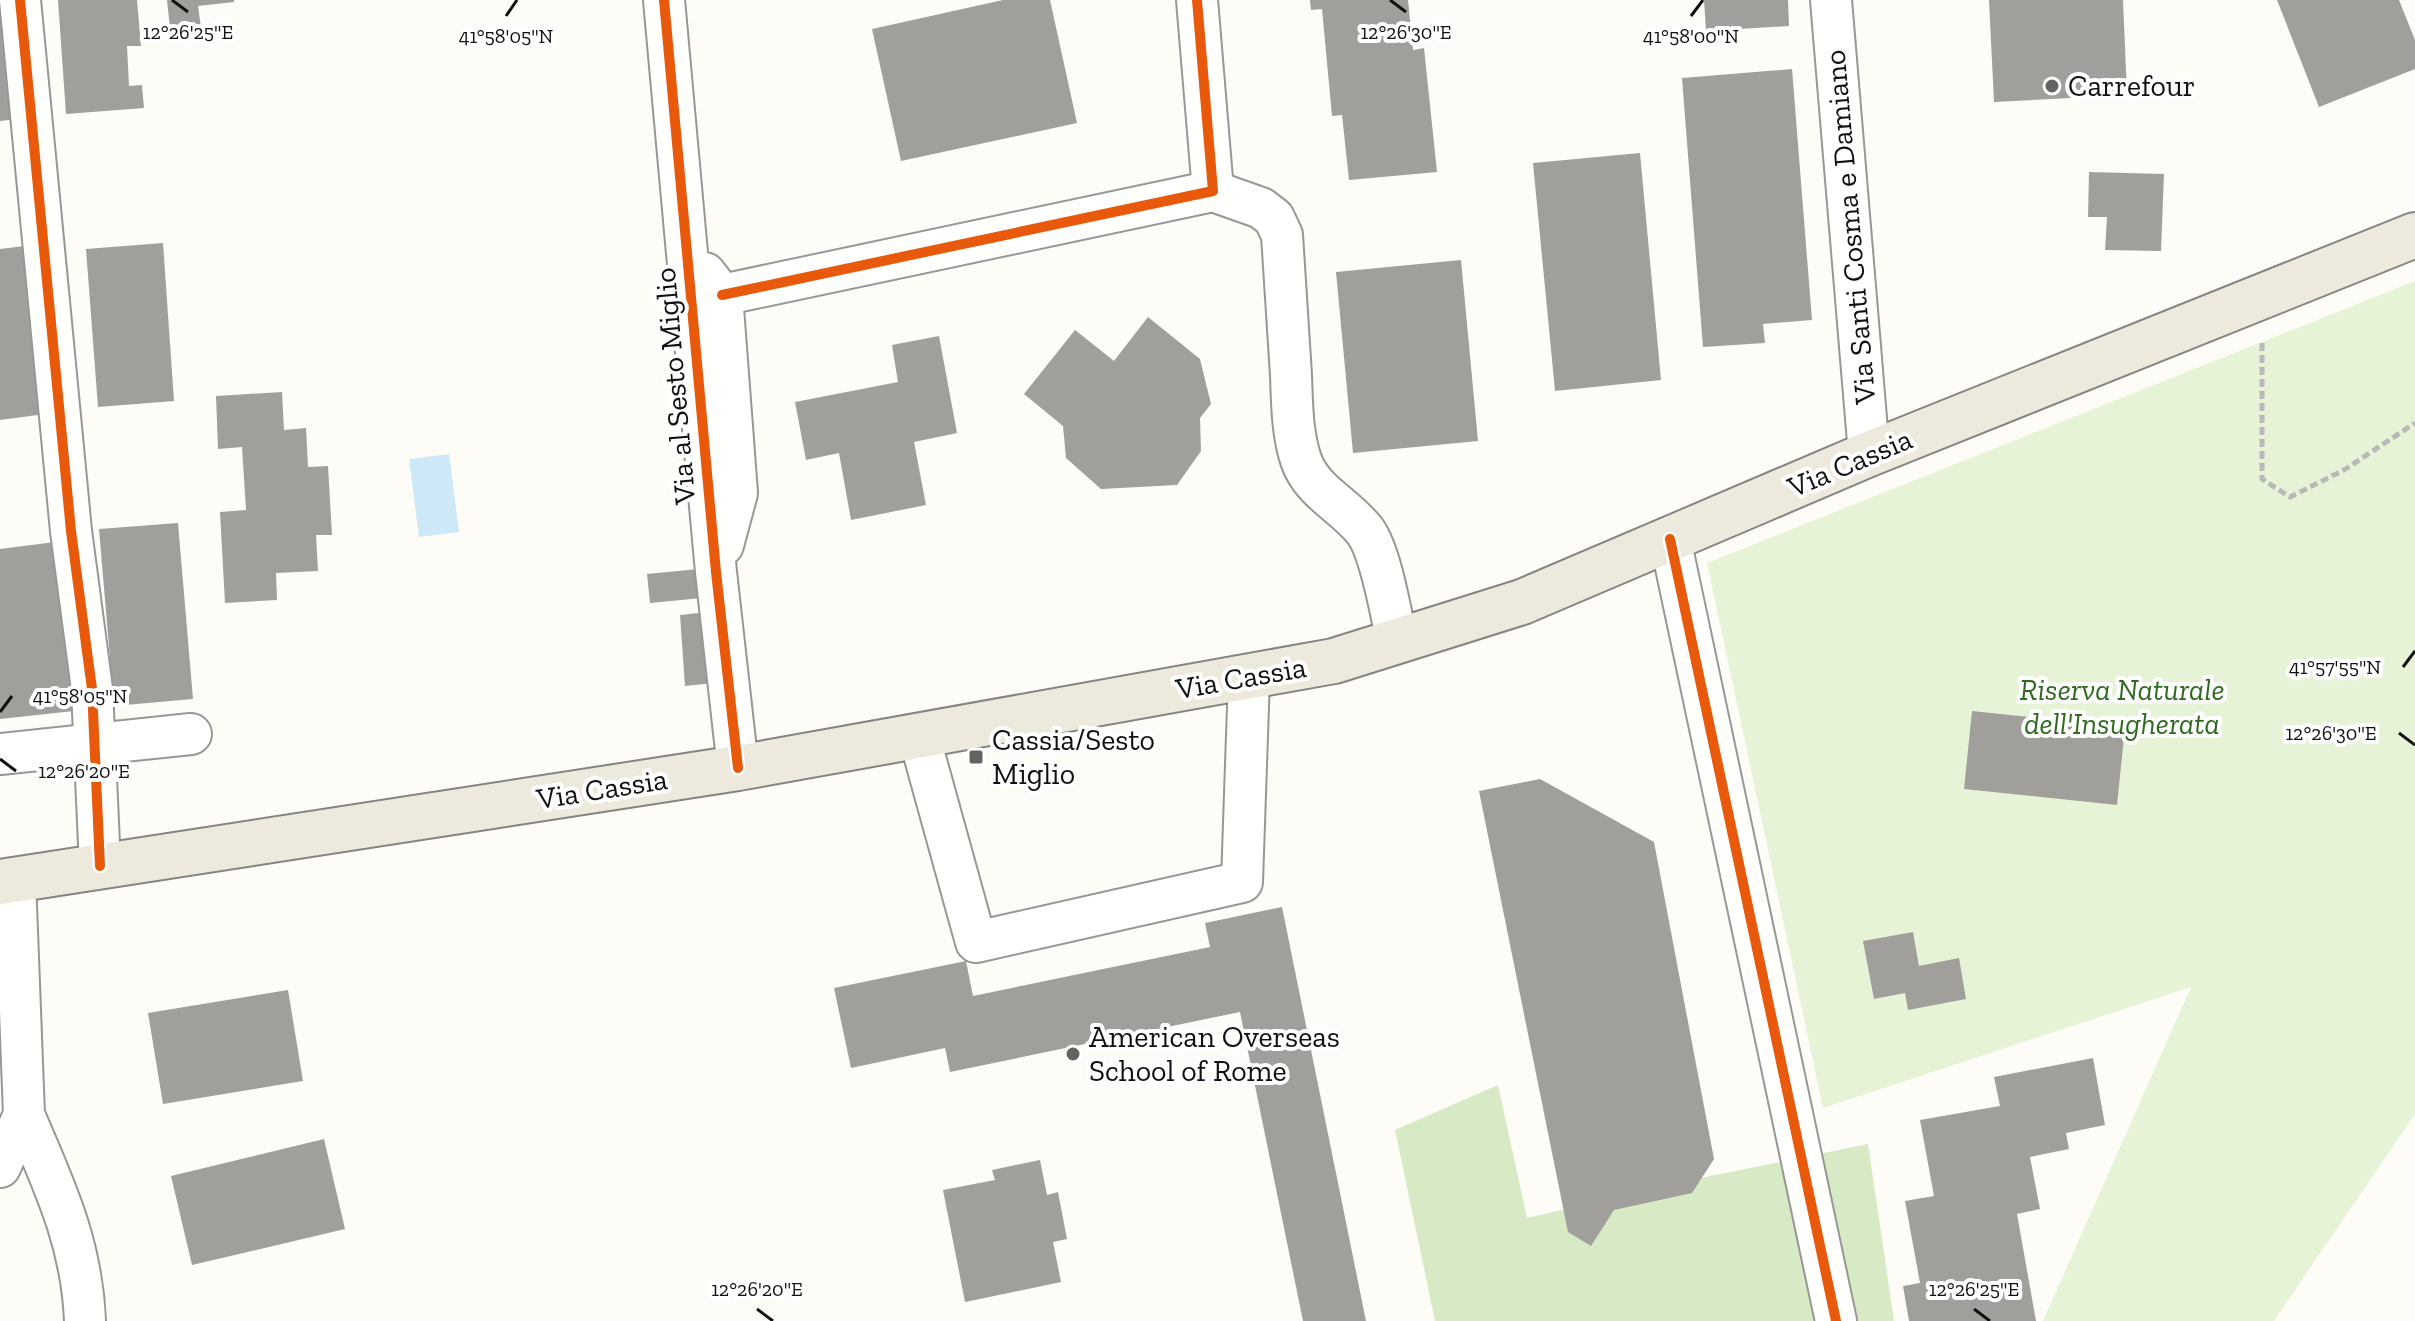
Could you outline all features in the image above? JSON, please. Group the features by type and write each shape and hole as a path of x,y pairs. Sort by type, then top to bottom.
{"main road":[{"name":"Via Cassia","path":"8,881 738,768 1334,661 1522,602 1869,454 2415,235"}],"street":[{"path":"20,0 71,531 92,689 100,866"},
{"name":"Via al Sesto Miglio","path":"664,0 716,572 738,768"},
{"path":"1197,0 1213,191"},
{"name":"Via Santi Cosma e Damiano","path":"1831,0 1869,454"},
{"path":"722,295 1213,191 1261,208 1274,218 1282,235 1294,427 1301,461 1312,482 1350,513 1368,534 1397,642"},
{"name":"Via al Sesto Miglio","path":"686,248 722,295 737,493 716,572"},
{"path":"1670,539 1836,1321"},
{"path":"919,736 976,942 1242,882 1249,677"},
{"path":"0,754 191,734"},
{"path":"8,881 24,1115 67,1216 84,1291 85,1321"},
{"path":"0,1167 24,1115"}],"path":[{"path":"2256,299 2262,341 2262,479 2290,497 2344,470 2415,423"}],"green space":[{"name":"Riserva Naturale dell'Insugherata","path":"2415,281 2415,1114 2274,1321 2043,1321 2191,987 1823,1108 1707,563"},
{"path":"1498,1085 1527,1218 1868,1144 1894,1321 1435,1321 1395,1130"}],"water":[{"path":"449,454 459,532 419,537 409,459"}],"building":[{"path":"0,0 15,0 26,118 0,121"},
{"path":"58,0 137,0 141,46 127,46 129,86 142,85 144,108 66,114"},
{"path":"167,0 234,2 198,6 202,35 171,38"},
{"path":"1003,0 1050,0 1077,123 901,161 872,29"},
{"path":"1310,0 1408,0 1413,50 1424,48 1437,172 1349,180 1342,115 1332,116 1322,9 1311,10"},
{"path":"1704,0 1788,0 1789,26 1706,31"},
{"path":"1989,0 2123,0 2127,95 1994,102"},
{"path":"2277,0 2399,0 2415,40 2415,69 2319,107"},
{"path":"1792,69 1812,320 1763,324 1765,343 1703,347 1682,78"},
{"path":"1640,153 1661,380 1555,391 1533,163"},
{"path":"2089,172 2164,174 2161,251 2105,250 2107,217 2088,217"},
{"path":"163,243 174,401 98,407 86,249"},
{"path":"33,245 53,413 0,420 0,249"},
{"path":"1461,260 1478,441 1353,453 1336,272"},
{"path":"1148,317 1200,359 1211,404 1200,418 1201,451 1177,485 1101,489 1066,458 1063,426 1024,394 1075,330 1114,361"},
{"path":"939,336 957,433 914,442 926,505 851,520 839,453 806,460 795,402 898,382 892,345"},
{"path":"282,392 284,430 306,428 308,467 328,466 332,535 316,535 318,571 276,573 277,600 225,603 220,512 246,510 242,447 218,449 216,396"},
{"path":"178,523 193,699 114,706 99,529"},
{"path":"55,542 74,711 0,719 0,549"},
{"path":"699,569 702,598 650,603 647,574"},
{"path":"708,612 714,683 685,686 680,615"},
{"path":"1972,711 2125,727 2117,805 1964,789"},
{"path":"1540,779 1654,842 1714,1159 1692,1193 1614,1210 1591,1246 1568,1232 1479,791"},
{"path":"1282,907 1366,1321 1303,1321 1240,1012 950,1072 945,1048 851,1068 834,988 966,961 973,996 1210,947 1205,923"},
{"path":"1913,932 1919,966 1959,958 1966,999 1908,1010 1905,993 1874,999 1863,941"},
{"path":"288,990 303,1081 163,1104 148,1013"},
{"path":"2093,1058 2105,1125 2066,1133 2069,1149 2030,1157 2040,1209 2017,1214 2036,1321 1909,1321 1903,1286 1920,1283 1905,1201 1934,1196 1920,1120 2000,1106 1994,1077"},
{"path":"324,1139 345,1229 192,1265 171,1176"},
{"path":"1040,1160 1047,1195 1058,1192 1067,1239 1053,1242 1061,1282 965,1302 943,1190 995,1180 992,1170"}],"cycle path":[{"path":"20,0 71,531 92,689 100,866"},
{"path":"664,0 716,572 738,768"},
{"path":"722,295 1213,191 1197,0"},
{"path":"1670,539 1836,1321"}],"place":[{"name":"Carrefour","path":"2052,86"},
{"name":"Cassia/Sesto Miglio","path":"976,757"},
{"name":"American Overseas School of Rome","path":"1073,1054"}]}
